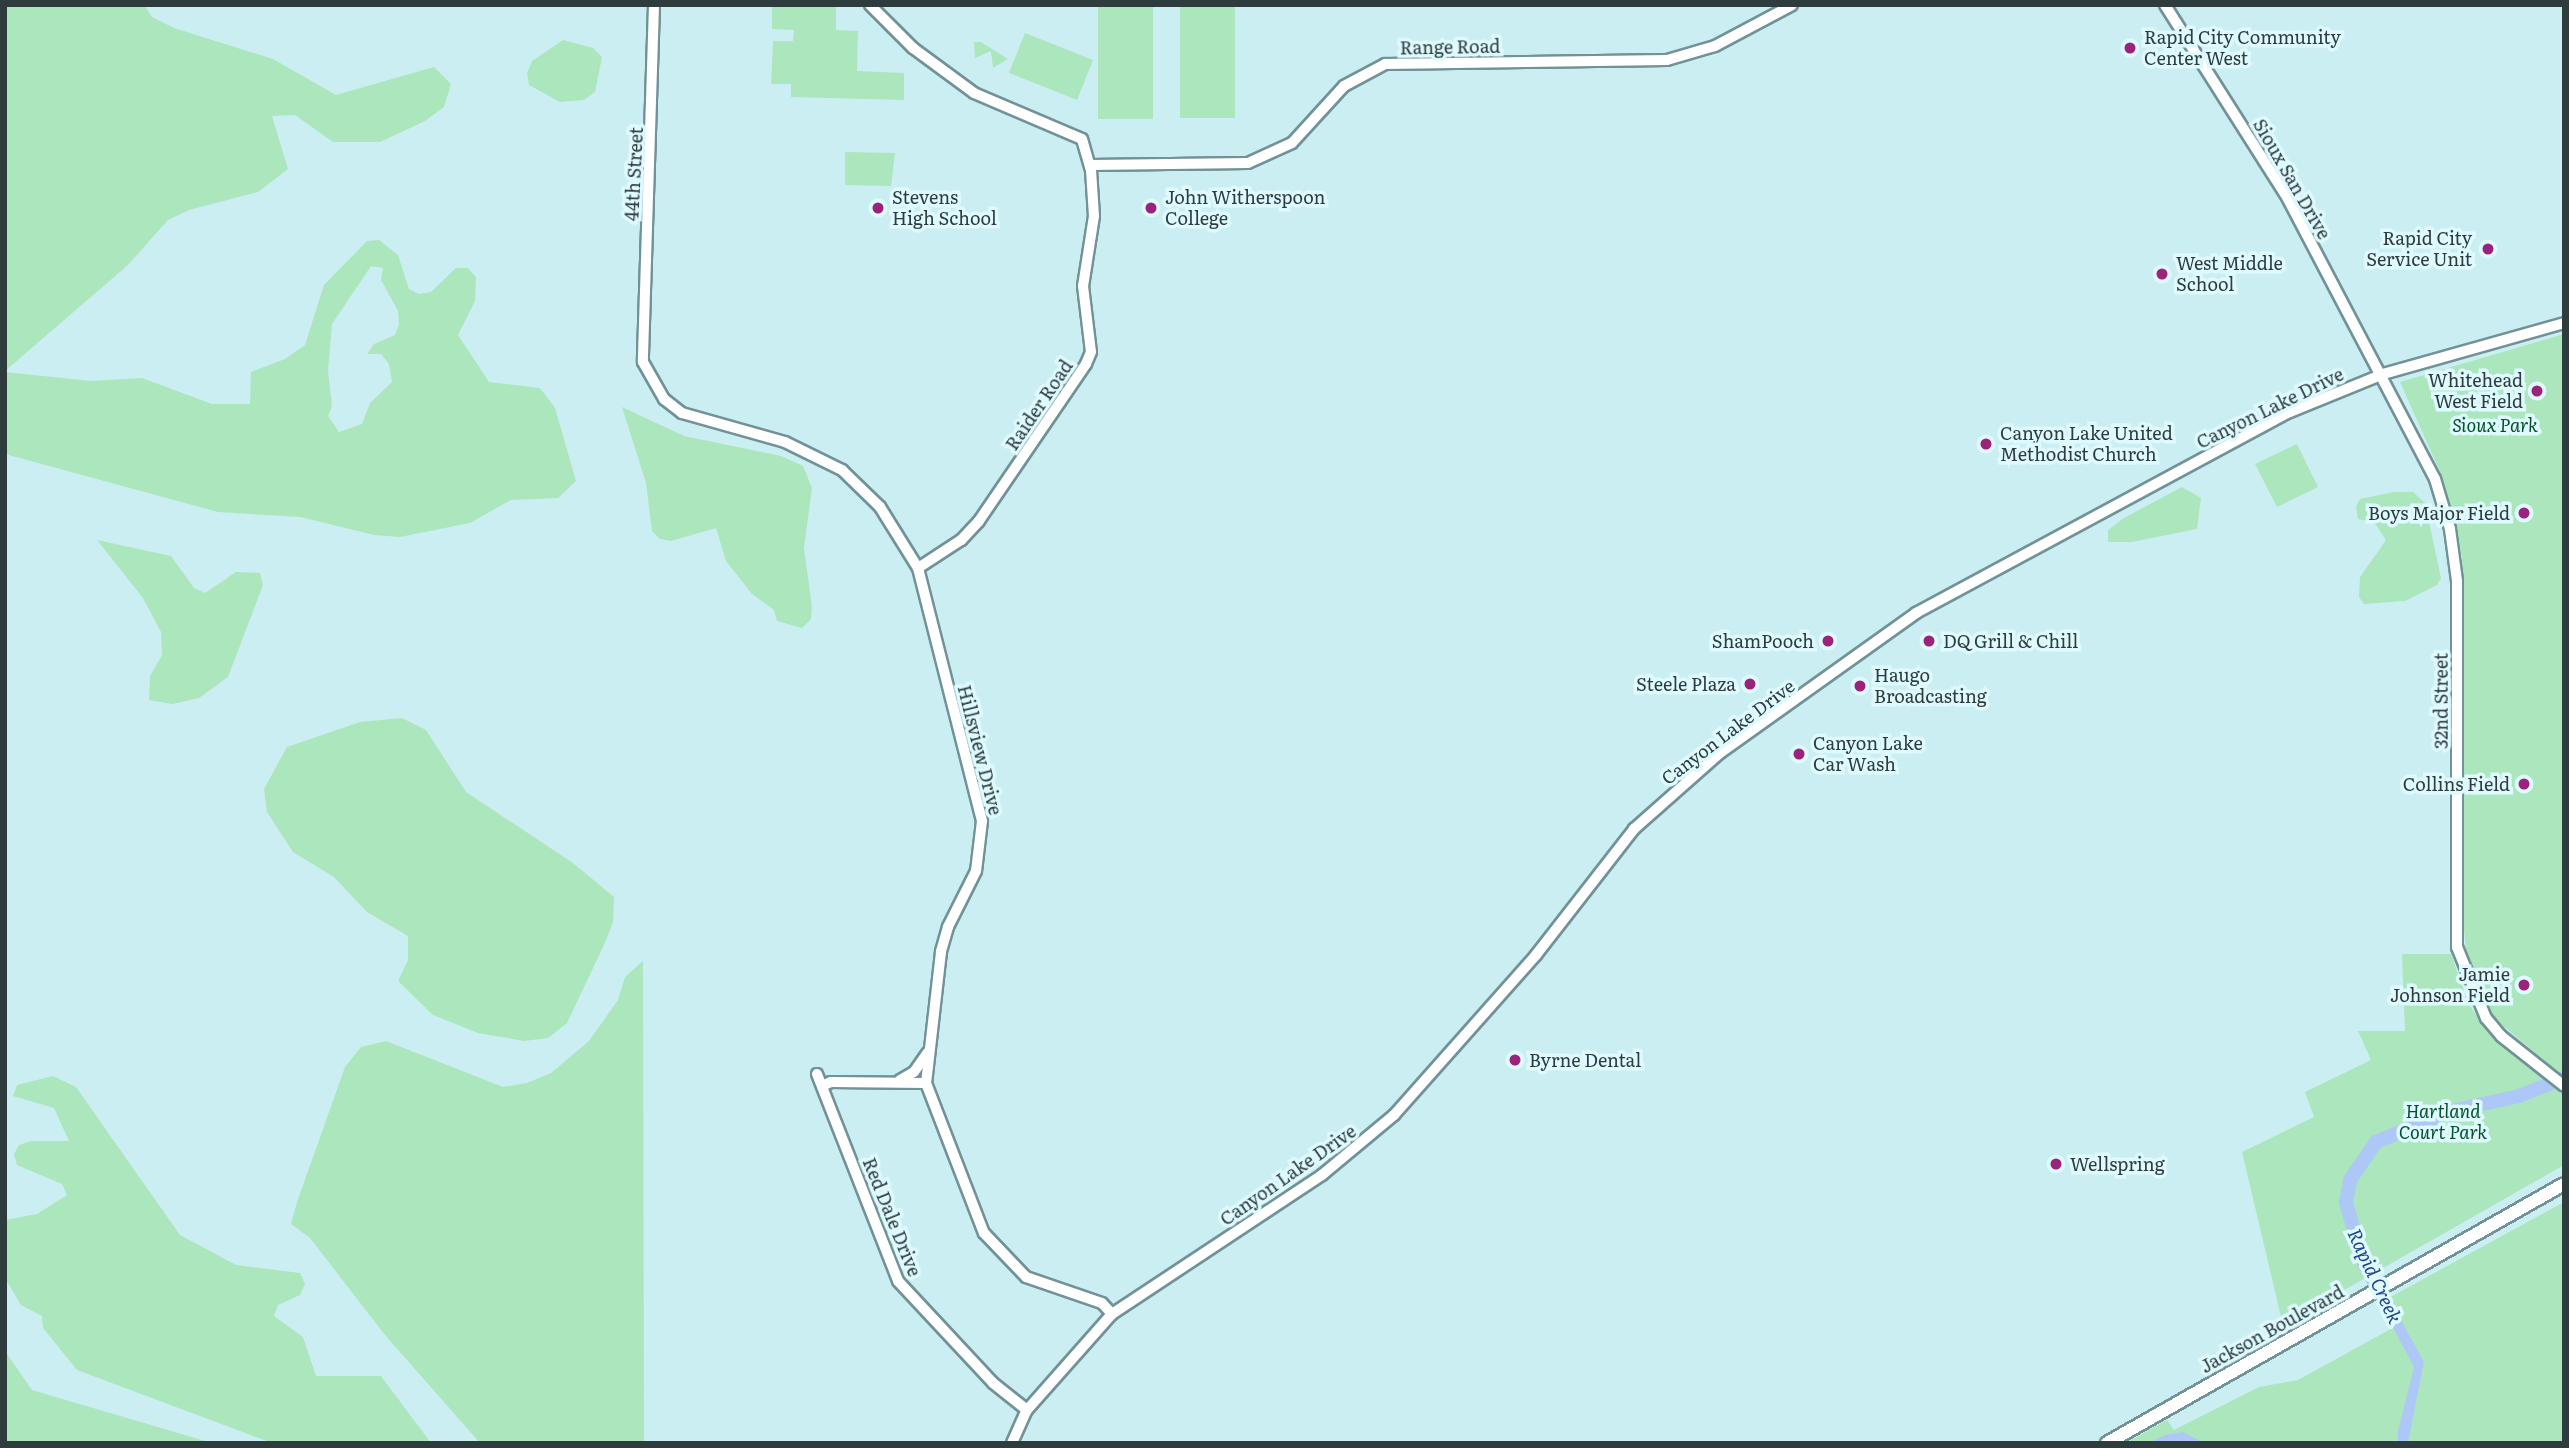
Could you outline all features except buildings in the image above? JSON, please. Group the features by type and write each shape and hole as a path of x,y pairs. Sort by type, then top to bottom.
{"main road":[{"name":"Jackson Boulevard","path":"2107,1443 2564,1184"}],"street":[{"name":"44th Street","path":"640,343 652,170 654,5"},
{"name":"Raider Road","path":"870,5 913,48 974,93 1080,137 1087,144 1091,164 1094,216 1083,286 1091,352 1086,364 979,521 961,540 918,568"},
{"name":"Range Road","path":"1091,164 1248,163 1292,143 1344,86 1385,64 1674,59 1729,40 1792,5"},
{"name":"Sioux San Drive","path":"2165,5 2275,177 2383,374"},
{"name":"Canyon Lake Drive","path":"1012,1443 1027,1410 1112,1314 1322,1175 1394,1115 1540,950 1634,829 1720,753 1937,601 2271,422 2383,374 2564,323"},
{"name":"Hillsview Drive","path":"640,343 650,379 682,413 785,442 842,470 880,507 918,568 982,821 976,872 948,927 941,952 926,1083 984,1233 1026,1277 1102,1303 1112,1314"},
{"name":"32nd Street","path":"2383,374 2431,469 2453,544 2457,592 2457,947 2486,1018 2542,1070 2564,1086"},
{"path":"899,1081 922,1064 932,1039"},
{"name":"Red Dale Drive","path":"817,1074 898,1280 993,1384 1027,1410"},
{"path":"822,1086 899,1081 926,1083"}],"green space":[{"path":"5,5 144,5 152,17 174,28 273,59 336,95 434,67 451,84 444,107 425,121 380,142 333,142 295,115 272,116 288,169 258,192 189,210 168,220 128,265 5,371"},
{"path":"772,5 836,5 836,30 858,31 857,71 904,73 904,100 791,97 791,84 771,84 773,41 793,41 794,30 772,29"},
{"path":"1098,5 1153,5 1153,119 1098,119"},
{"path":"1180,5 1235,5 1235,118 1180,118"},
{"path":"1025,33 1093,60 1077,100 1009,73"},
{"path":"563,40 593,48 602,57 595,92 584,100 560,102 529,85 527,73 532,61"},
{"path":"974,42 981,42 1008,59 993,68 991,51 975,58"},
{"path":"845,152 895,153 891,186 845,185"},
{"path":"379,240 398,255 409,289 419,294 431,292 456,268 468,268 476,277 475,301 458,335 489,382 540,388 555,408 576,481 558,498 511,500 470,523 400,537 374,535 300,517 218,512 5,454 5,372 91,381 142,378 212,404 250,404 251,372 285,359 305,345 324,285 367,241","holes":["371,266 383,268 381,280 398,311 399,324 395,335 374,344 367,354 381,354 389,364 392,382 370,403 362,424 339,432 328,416 332,406 328,371 332,324"]},
{"name":"Sioux Park","path":"2564,334 2564,1077 2495,1019 2467,958 2463,920 2462,557 2441,474 2400,382"},
{"path":"622,407 684,436 781,456 803,466 812,488 804,548 812,607 811,619 802,628 777,621 774,610 752,594 726,561 716,528 671,541 660,539 652,531 646,483"},
{"path":"2297,444 2318,487 2277,507 2255,464"},
{"path":"2182,487 2201,498 2197,529 2132,542 2108,542 2108,530 2124,518"},
{"path":"2394,492 2413,492 2425,503 2441,578 2437,585 2405,601 2364,604 2359,597 2360,577 2386,540 2374,522 2358,519 2356,506 2360,499"},
{"path":"97,540 171,556 194,588 205,593 236,572 260,573 263,585 228,677 199,698 172,704 149,700 150,676 162,655 161,632 143,598"},
{"path":"402,718 426,730 466,792 573,863 614,897 613,922 603,947 567,1023 548,1038 524,1041 478,1033 433,1015 398,981 408,960 408,936 367,912 334,877 293,852 267,812 264,789 287,747 360,722"},
{"name":"Hartland Court Park","path":"2402,954 2451,954 2468,1003 2484,1026 2513,1056 2564,1094 2564,1165 2283,1325 2242,1152 2314,1117 2305,1092 2371,1060 2358,1031 2405,1031"},
{"path":"643,961 644,1443 480,1443 385,1335 310,1238 291,1224 297,1202 345,1067 361,1047 386,1041 503,1087 527,1083 551,1073 589,1041 618,1000 625,977"},
{"path":"53,1076 76,1087 180,1235 236,1265 300,1273 305,1284 300,1295 278,1305 274,1316 303,1337 316,1376 381,1376 431,1443 272,1443 77,1370 43,1328 42,1316 21,1305 5,1278 5,1220 37,1214 67,1195 62,1184 17,1165 14,1154 19,1145 31,1141 69,1141 54,1108 13,1096 17,1085"},
{"path":"2564,1202 2564,1443 2126,1443 2167,1420 2174,1430 2259,1387 2298,1380 2398,1325 2385,1300"},
{"path":"5,1351 32,1390 212,1443 5,1443"}],"water":[{"path":"2390,1300 2424,1362 2408,1443 2398,1443 2398,1431 2414,1367 2381,1305"},
{"path":"2183,1432 2204,1443 2149,1443 2165,1435"}],"waterway":[{"name":"Rapid Creek","path":"2394,1317 2364,1263 2346,1203 2350,1180 2376,1142 2447,1112 2519,1096 2564,1078"}],"place":[{"name":"Rapid City Community Center West","path":"2130,48"},
{"name":"Stevens High School","path":"878,208"},
{"name":"John Witherspoon College","path":"1151,208"},
{"name":"Rapid City Service Unit","path":"2488,249"},
{"name":"West Middle School","path":"2162,274"},
{"name":"Whitehead West Field","path":"2537,391"},
{"name":"Canyon Lake United Methodist Church","path":"1986,444"},
{"name":"Boys Major Field","path":"2524,513"},
{"name":"ShamPooch","path":"1828,641"},
{"name":"DQ Grill & Chill","path":"1929,641"},
{"name":"Steele Plaza","path":"1750,684"},
{"name":"Haugo Broadcasting","path":"1860,686"},
{"name":"Canyon Lake Car Wash","path":"1799,754"},
{"name":"Collins Field","path":"2524,784"},
{"name":"Jamie Johnson Field","path":"2524,985"},
{"name":"Byrne Dental","path":"1515,1060"},
{"name":"Wellspring","path":"2056,1164"}]}
